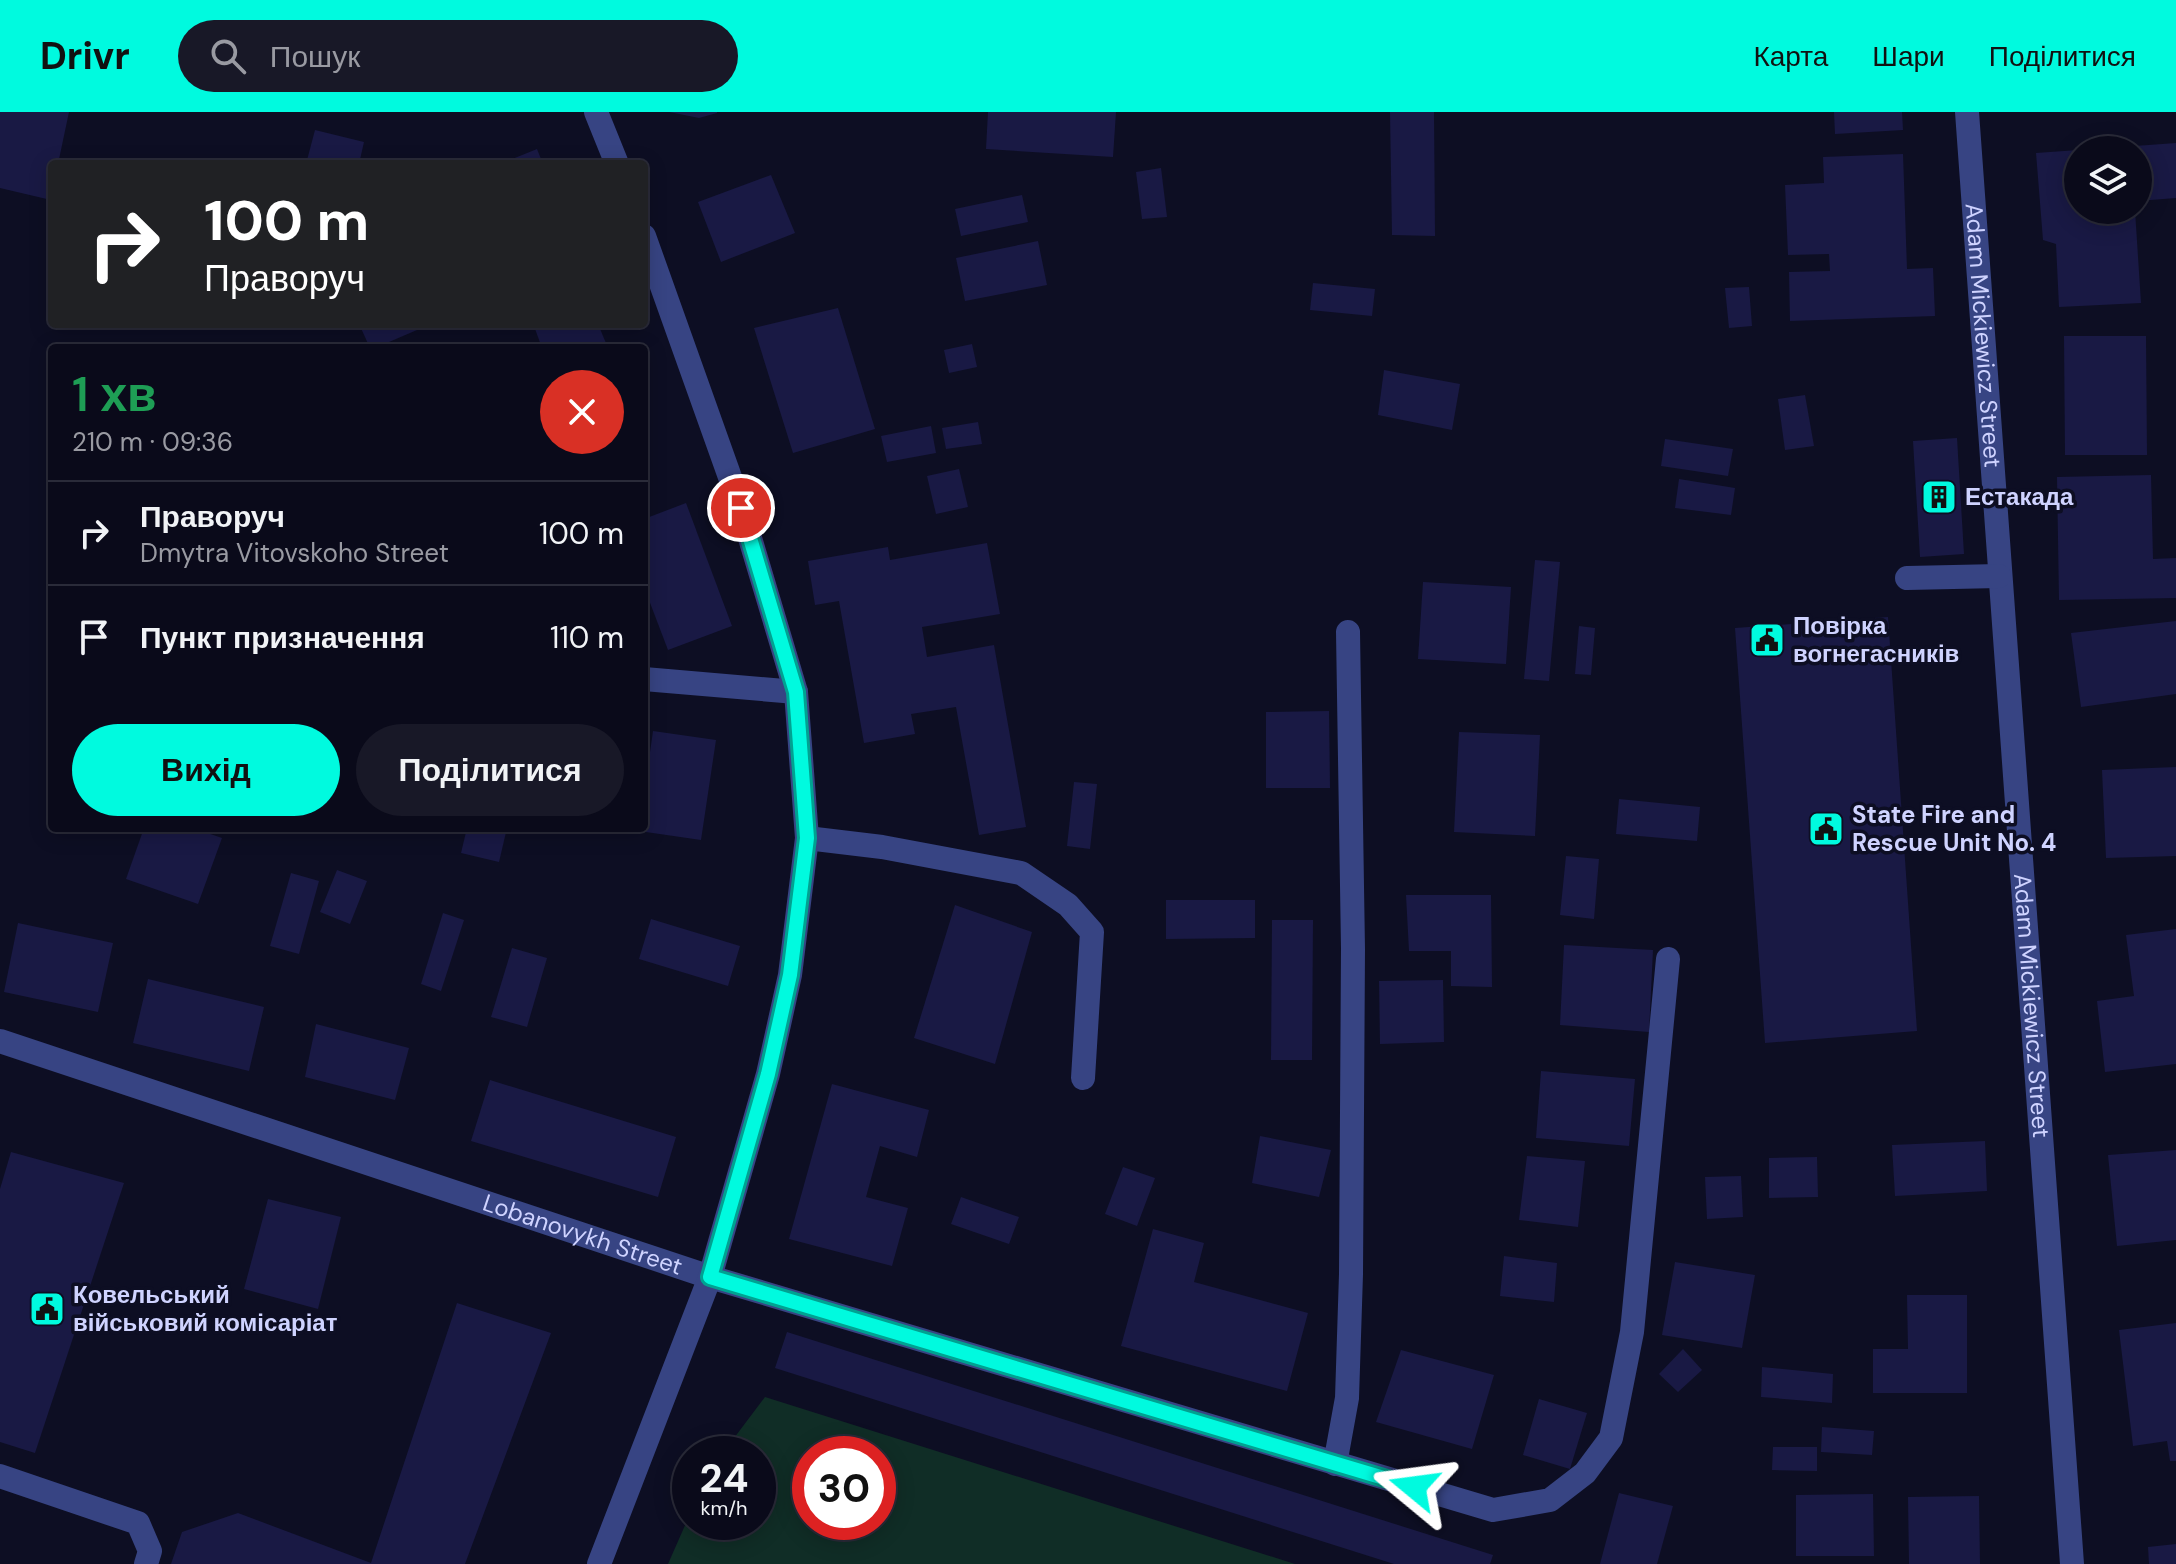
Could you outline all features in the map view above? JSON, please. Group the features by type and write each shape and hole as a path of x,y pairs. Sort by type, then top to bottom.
{"street":[{"path":"596,112 615,160"},
{"name":"Adam Mickiewicz Street","path":"1967,112 2072,1564"},
{"path":"599,1564 710,1277 768,1074 790,975 807,838 796,692 741,508 648,247"},
{"path":"1907,578 1999,576"},
{"path":"1335,1464 1347,1398 1351,1274 1353,949 1348,632"},
{"path":"648,679 796,692"},
{"path":"807,838 882,847 1021,873 1068,905 1092,932 1083,1078"},
{"name":"Lobanovykh Street","path":"0,1041 710,1277 1493,1510 1550,1500 1585,1473 1611,1438 1632,1332 1668,959"},
{"path":"0,1476 138,1523 150,1551 146,1564"}],"green space":[{"path":"765,1397 889,1436 792,1436 792,1540 896,1540 896,1438 1295,1564 668,1564 679,1540 776,1540 776,1436 736,1436"}],"building":[{"path":"0,112 69,112 59,160 48,160 48,199 0,188"},
{"path":"669,112 717,112 717,113 699,118"},
{"path":"988,112 1116,112 1113,157 986,149"},
{"path":"1390,112 1434,112 1435,236 1392,235"},
{"path":"1834,112 1902,112 1903,130 1835,134"},
{"path":"315,130 364,142 360,160 307,160"},
{"path":"2176,143 2176,198 2152,200 2152,145"},
{"path":"537,149 541,160 510,160"},
{"path":"2064,151 2064,224 2136,224 2141,303 2059,307 2056,244 2043,240 2036,153"},
{"path":"1903,154 1907,269 1933,268 1935,316 1790,321 1789,272 1830,271 1829,254 1788,255 1785,185 1824,183 1823,157"},
{"path":"1161,168 1167,217 1142,219 1136,172"},
{"path":"771,175 795,233 721,262 698,202"},
{"path":"1022,195 1028,222 961,236 955,209"},
{"path":"1038,241 1047,285 965,301 956,258"},
{"path":"1313,283 1375,289 1372,316 1310,310"},
{"path":"1749,287 1752,326 1729,328 1725,288"},
{"path":"838,308 875,429 793,453 754,328"},
{"path":"361,328 422,328 384,344 368,344"},
{"path":"535,328 600,328 606,344 541,344"},
{"path":"2064,336 2146,336 2147,455 2065,455"},
{"path":"972,344 977,367 949,373 944,350"},
{"path":"1384,370 1460,384 1452,430 1378,415"},
{"path":"1805,395 1814,446 1785,450 1778,399"},
{"path":"978,422 982,444 946,449 942,428"},
{"path":"931,426 936,453 887,462 881,436"},
{"name":"Естакада","path":"1957,438 1964,554 1920,557 1913,441"},
{"path":"1665,439 1733,449 1728,476 1661,466"},
{"path":"959,469 968,507 936,514 927,476"},
{"path":"2151,475 2153,559 2176,558 2176,598 2059,600 2057,477"},
{"path":"1679,479 1735,488 1731,515 1675,508"},
{"path":"686,503 732,626 668,650 648,598 648,517"},
{"path":"987,543 1000,614 922,627 927,657 994,645 1026,827 979,835 956,707 911,714 915,734 864,743 839,601 815,605 808,561 888,547 890,560"},
{"path":"1535,560 1560,562 1549,681 1524,679"},
{"path":"1423,582 1511,587 1506,664 1418,659"},
{"name":"State Fire and Rescue Unit No. 4","path":"1888,617 1917,1031 1765,1043 1735,628"},
{"path":"2176,621 2176,694 2081,707 2071,633"},
{"path":"1579,626 1595,628 1591,675 1575,674"},
{"path":"1329,711 1330,788 1266,788 1266,712"},
{"path":"653,731 716,740 701,840 646,832 648,767"},
{"path":"1459,732 1540,735 1535,836 1454,832"},
{"path":"2176,767 2176,856 2106,858 2102,770"},
{"path":"1074,782 1097,784 1090,849 1067,846"},
{"path":"1619,799 1700,807 1697,841 1616,834"},
{"path":"143,832 205,832 222,838 198,904 126,879"},
{"path":"466,832 506,832 499,862 461,853"},
{"path":"1566,856 1599,859 1594,919 1560,915"},
{"path":"337,870 367,881 350,924 320,912"},
{"path":"291,873 319,881 299,954 270,946"},
{"path":"1406,895 1491,895 1492,987 1451,986 1451,951 1409,951"},
{"path":"1166,900 1255,900 1255,938 1166,939"},
{"path":"955,905 1032,932 995,1064 914,1038"},
{"path":"443,913 464,920 441,991 421,984"},
{"path":"651,919 740,946 728,986 639,959"},
{"path":"1272,920 1313,920 1312,1060 1271,1060"},
{"path":"18,923 113,943 98,1012 4,992"},
{"path":"2176,929 2176,1064 2105,1072 2097,1001 2134,996 2126,935"},
{"path":"1564,945 1653,950 1649,1032 1560,1025"},
{"path":"512,948 547,958 527,1027 491,1017"},
{"path":"148,979 264,1007 249,1071 133,1043"},
{"path":"1443,980 1444,1042 1380,1044 1379,981"},
{"path":"316,1024 409,1048 395,1100 305,1077"},
{"path":"1541,1071 1635,1079 1629,1146 1536,1138"},
{"path":"490,1080 676,1137 658,1197 471,1141"},
{"path":"832,1084 929,1110 917,1157 880,1146 866,1197 908,1208 892,1266 789,1239"},
{"path":"1260,1136 1331,1150 1319,1197 1252,1183"},
{"path":"1985,1141 1987,1191 1895,1196 1892,1145"},
{"path":"2176,1150 2176,1240 2117,1246 2108,1155"},
{"path":"11,1152 124,1183 35,1453 0,1442 0,1189"},
{"path":"1527,1156 1585,1161 1578,1227 1519,1220"},
{"path":"1817,1157 1818,1197 1769,1198 1769,1158"},
{"path":"1123,1167 1155,1178 1137,1226 1105,1214"},
{"path":"1741,1176 1743,1217 1707,1219 1705,1177"},
{"path":"961,1197 1019,1217 1009,1244 951,1224"},
{"path":"268,1199 341,1217 318,1309 244,1289"},
{"path":"1153,1229 1204,1243 1194,1282 1308,1313 1287,1391 1121,1346"},
{"path":"1504,1256 1557,1263 1554,1302 1500,1296"},
{"path":"1675,1262 1755,1275 1742,1348 1662,1335"},
{"path":"1907,1295 1967,1295 1967,1393 1873,1393 1873,1349 1908,1349"},
{"path":"457,1303 551,1333 465,1564 171,1564 182,1532 238,1513 371,1563"},
{"path":"2176,1323 2176,1461 2170,1461 2167,1441 2133,1446 2119,1330"},
{"path":"787,1332 1493,1555 1490,1564 1394,1564 775,1368"},
{"path":"1683,1349 1702,1370 1678,1392 1659,1374"},
{"path":"1401,1350 1494,1375 1472,1449 1376,1422"},
{"path":"1762,1367 1833,1374 1832,1403 1761,1397"},
{"path":"1539,1399 1587,1413 1570,1469 1523,1455"},
{"path":"1822,1427 1874,1431 1872,1455 1821,1452"},
{"path":"1773,1447 1817,1447 1817,1471 1772,1470"},
{"path":"1619,1493 1673,1506 1657,1564 1600,1564"},
{"path":"1873,1494 1874,1556 1796,1556 1796,1495"},
{"path":"1979,1496 1980,1564 1909,1564 1908,1497"},
{"path":"2176,1544 2176,1564 2149,1564 2148,1547"}],"place":[{"name":"Естакада","path":"1939,497"},
{"name":"Повірка вогнегасників","path":"1767,640"},
{"name":"State Fire and Rescue Unit No. 4","path":"1826,829"},
{"name":"Ковельський військовий комісаріат","path":"47,1309"}],"route":[{"path":"741,508 796,692 807,838 790,975 768,1074 710,1277 1414,1487"}]}
